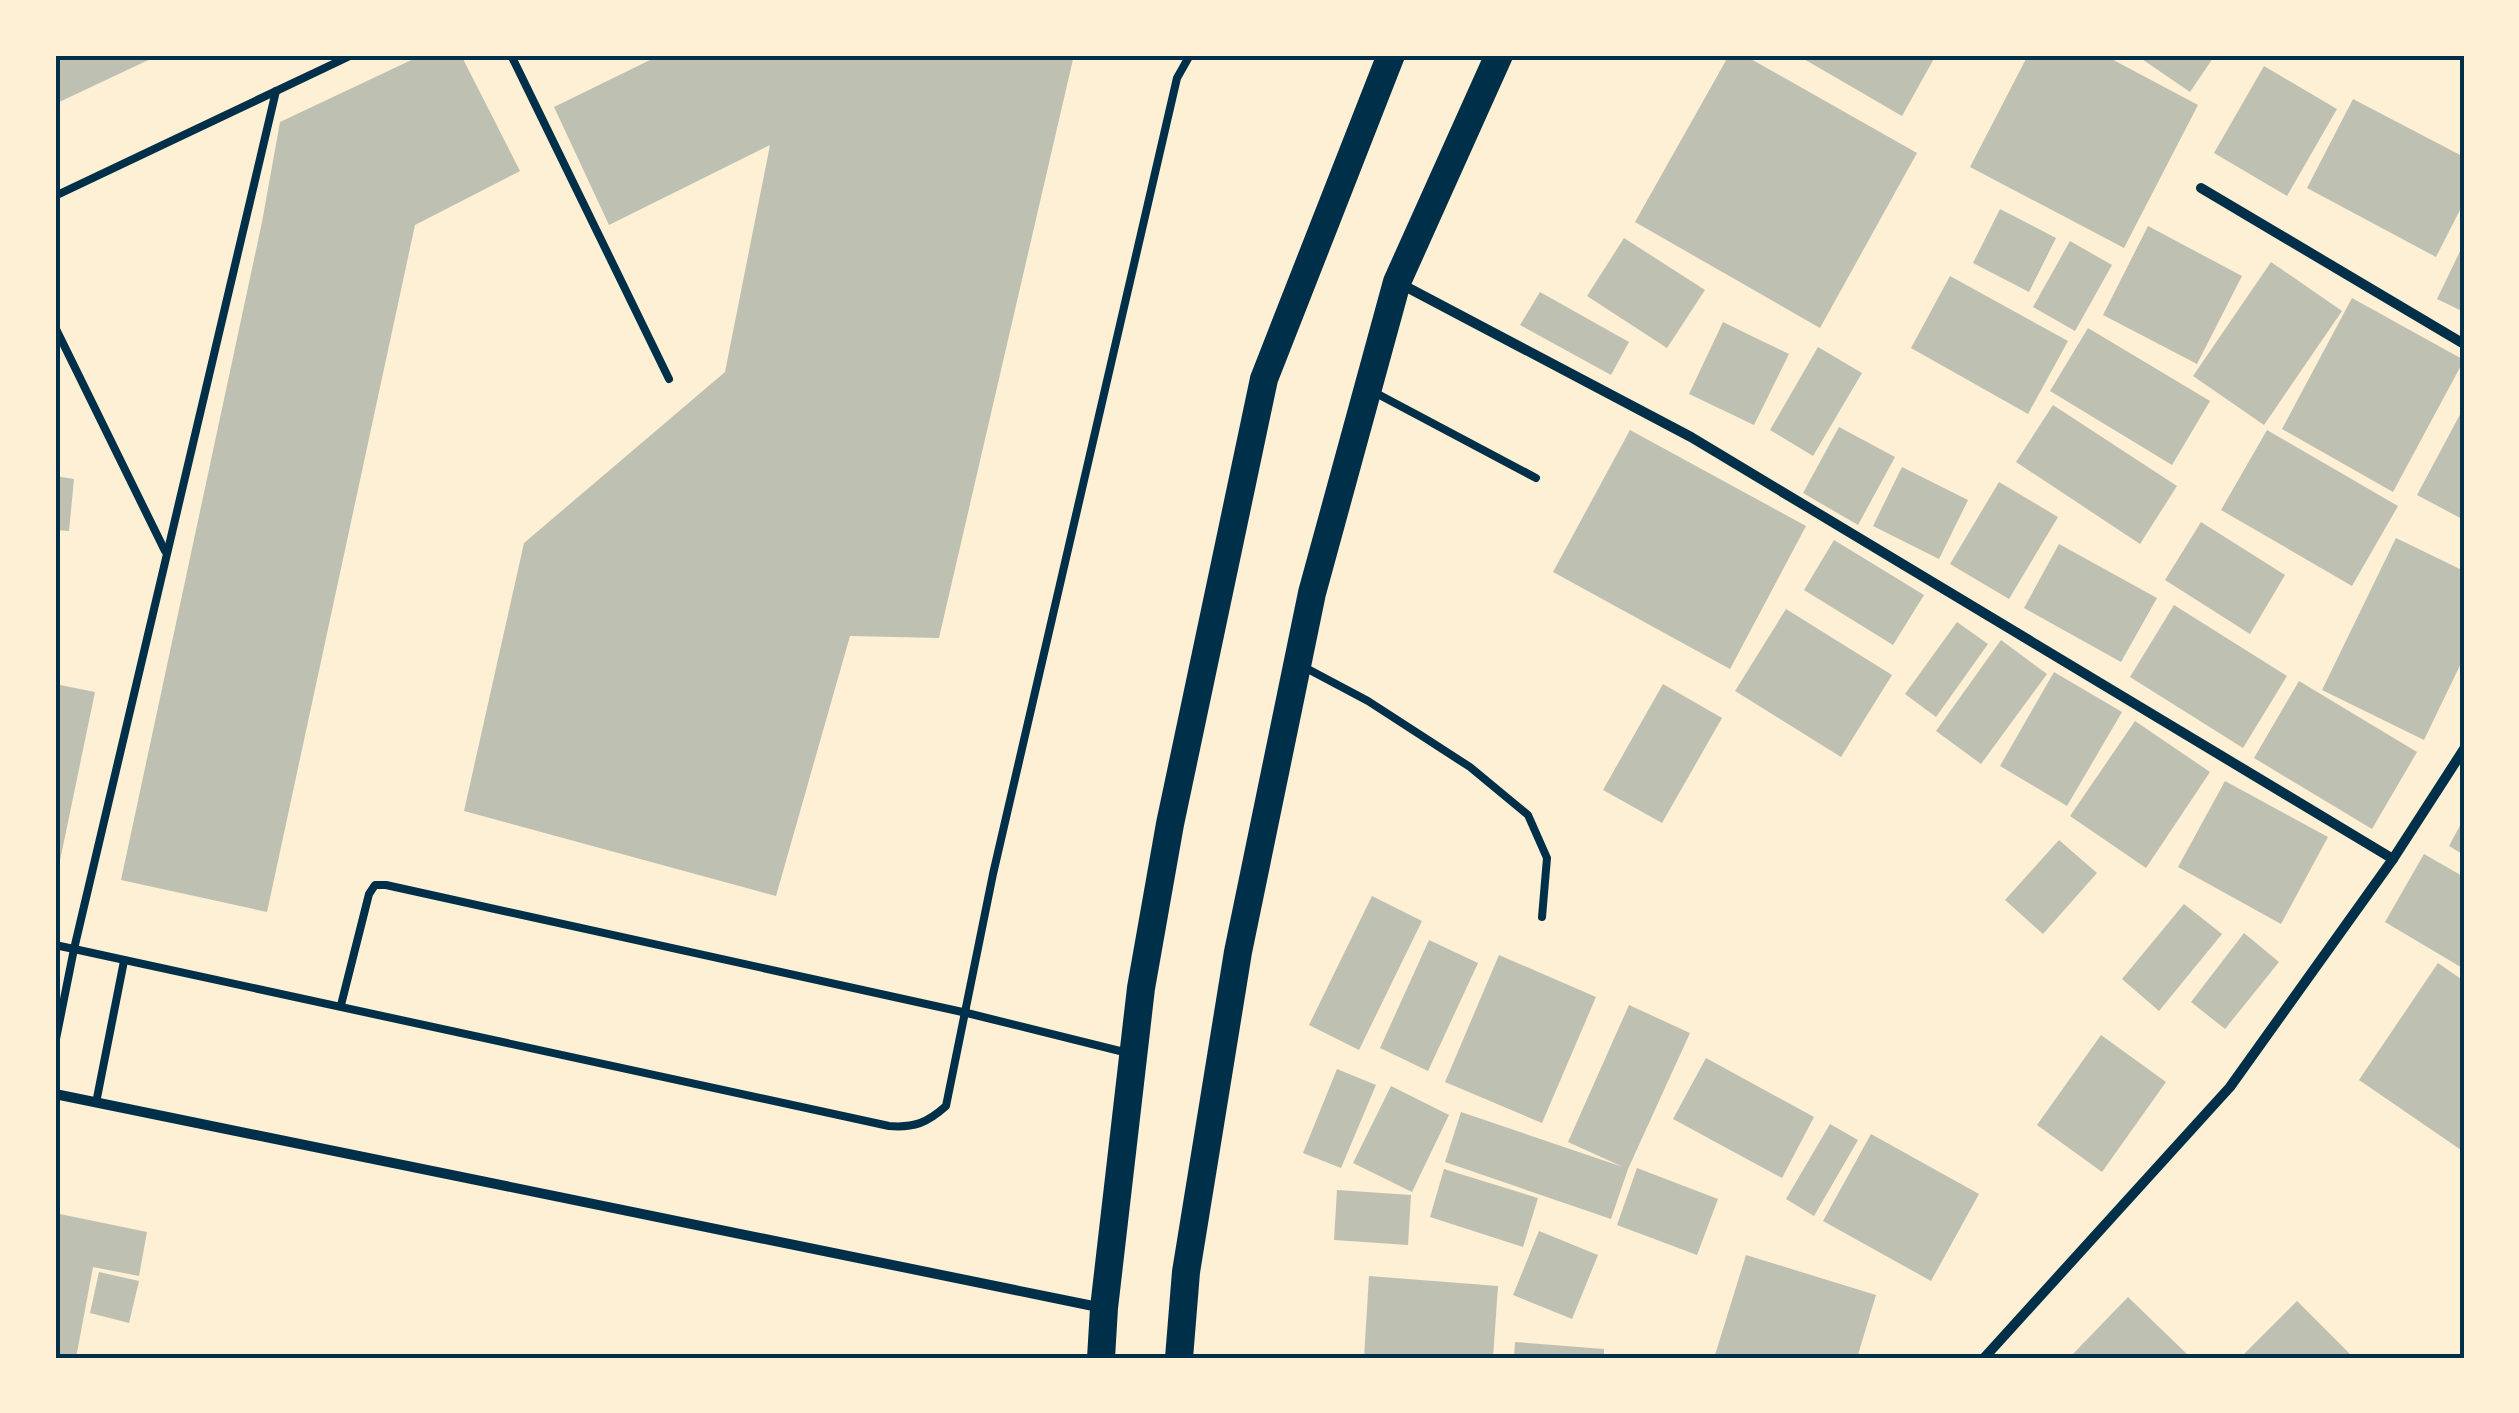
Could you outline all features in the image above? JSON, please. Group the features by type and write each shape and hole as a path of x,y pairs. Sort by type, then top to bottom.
{"highway":[{"path":"1101,1358 1141,988 1170,824 1264,379 1391,55"},
{"path":"1179,1358 1186,1272 1235,970 1312,592 1398,282 1499,55"}],"street":[{"path":"2201,188 2464,344"},
{"path":"1398,282 1742,467 2393,859"},
{"path":"1984,1358 2230,1087 2393,859 2464,749"},
{"path":"55,1094 1104,1308"}],"lane":[{"path":"55,196 352,55"},
{"path":"511,55 669,379"},
{"path":"55,945 870,1122 912,1128 931,1120 946,1106 993,874 1178,78 1190,55"},
{"path":"55,1044 166,551 276,91"},
{"path":"55,328 166,551"},
{"path":"1368,388 1536,478"},
{"path":"1296,663 1368,702 1456,758 1528,815 1546,858 1542,917"},
{"path":"341,1005 369,894 374,884 386,884 967,1013 1132,1054"},
{"path":"96,1104 124,961"}],"building":[{"path":"55,55 159,55 55,104"},
{"path":"422,55 461,55 520,171 415,225 267,912 121,880 280,122"},
{"path":"647,55 1074,55 939,638 850,636 776,896 464,811 524,543 725,372 770,145 609,225 554,107 650,60"},
{"path":"1729,55 1744,55 1917,153 1820,328 1635,222"},
{"path":"1797,55 1936,55 1902,116"},
{"path":"2028,55 2104,55 2198,105 2124,248 1970,167"},
{"path":"2136,55 2215,55 2190,92"},
{"path":"2264,66 2337,109 2287,196 2214,153"},
{"path":"2353,99 2464,157 2464,202 2436,257 2307,188"},
{"path":"2000,209 2056,238 2029,292 1973,263"},
{"path":"2148,226 2242,276 2197,364 2103,315"},
{"path":"1624,238 1705,290 1667,348 1587,296"},
{"path":"2070,241 2112,265 2075,331 2033,307"},
{"path":"2464,243 2464,312 2437,299"},
{"path":"2271,262 2342,311 2264,425 2193,376"},
{"path":"1950,276 2068,341 2028,414 1911,348"},
{"path":"1540,292 1629,342 1611,375 1520,325"},
{"path":"2352,298 2464,360 2393,492 2282,429"},
{"path":"1723,322 1789,354 1754,425 1689,394"},
{"path":"2088,328 2210,401 2172,465 2050,391"},
{"path":"1818,347 1862,373 1813,456 1770,430"},
{"path":"2053,405 2177,486 2140,544 2016,462"},
{"path":"2464,407 2464,520 2417,495"},
{"path":"1839,427 1895,457 1858,525 1803,493"},
{"path":"1630,430 1806,526 1730,669 1553,572"},
{"path":"2267,430 2398,506 2352,586 2221,510"},
{"path":"1902,467 1968,500 1939,559 1873,526"},
{"path":"55,476 74,479 69,531 55,530"},
{"path":"1999,482 2058,517 2009,599 1950,564"},
{"path":"2201,522 2285,575 2250,634 2165,580"},
{"path":"2396,538 2464,571 2464,657 2424,740 2322,690"},
{"path":"1834,540 1924,595 1893,645 1804,590"},
{"path":"2059,544 2157,598 2121,662 2024,608"},
{"path":"2174,605 2287,676 2243,748 2130,677"},
{"path":"1786,609 1892,675 1841,757 1735,691"},
{"path":"1957,622 1988,644 1936,717 1905,694"},
{"path":"2001,640 2047,674 1981,764 1936,731"},
{"path":"2054,672 2122,712 2067,806 2000,766"},
{"path":"2299,681 2417,752 2372,829 2254,758"},
{"path":"55,684 95,692 57,875 55,875"},
{"path":"1663,684 1722,718 1662,823 1603,790"},
{"path":"2135,721 2210,772 2146,868 2070,816"},
{"path":"2225,781 2328,837 2281,924 2178,867"},
{"path":"2464,818 2464,855 2449,846"},
{"path":"2059,840 2097,873 2043,934 2005,900"},
{"path":"2424,854 2464,877 2464,969 2385,922"},
{"path":"1372,896 1422,921 1359,1050 1309,1025"},
{"path":"2184,904 2222,934 2159,1011 2122,979"},
{"path":"2244,933 2279,962 2225,1029 2191,1002"},
{"path":"1429,940 1478,963 1428,1071 1380,1048"},
{"path":"1499,955 1596,997 1542,1123 1445,1082"},
{"path":"2438,963 2464,981 2464,1152 2359,1080"},
{"path":"1629,1005 1690,1033 1628,1169 1611,1219 1445,1162 1461,1112 1623,1167 1568,1142"},
{"path":"2101,1035 2166,1082 2102,1172 2037,1125"},
{"path":"1706,1058 1814,1117 1782,1178 1673,1119"},
{"path":"1337,1069 1376,1085 1341,1168 1303,1153"},
{"path":"1391,1086 1449,1115 1412,1192 1353,1163"},
{"path":"1830,1124 1858,1140 1814,1216 1786,1199"},
{"path":"1871,1134 1979,1194 1931,1281 1823,1221"},
{"path":"1637,1168 1718,1199 1697,1255 1617,1225"},
{"path":"1444,1169 1538,1198 1523,1247 1430,1217"},
{"path":"1337,1190 1411,1195 1408,1245 1334,1240"},
{"path":"55,1213 147,1232 139,1276 93,1267 76,1358 55,1355"},
{"path":"1539,1231 1598,1255 1572,1319 1513,1295"},
{"path":"1746,1255 1876,1295 1857,1358 1715,1355"},
{"path":"99,1272 139,1281 129,1323 90,1313"},
{"path":"1369,1276 1498,1286 1493,1358 1364,1358"},
{"path":"2128,1297 2191,1358 2072,1355"},
{"path":"2297,1301 2354,1358 2240,1358"},
{"path":"1515,1342 1604,1349 1604,1358 1514,1358"}]}
